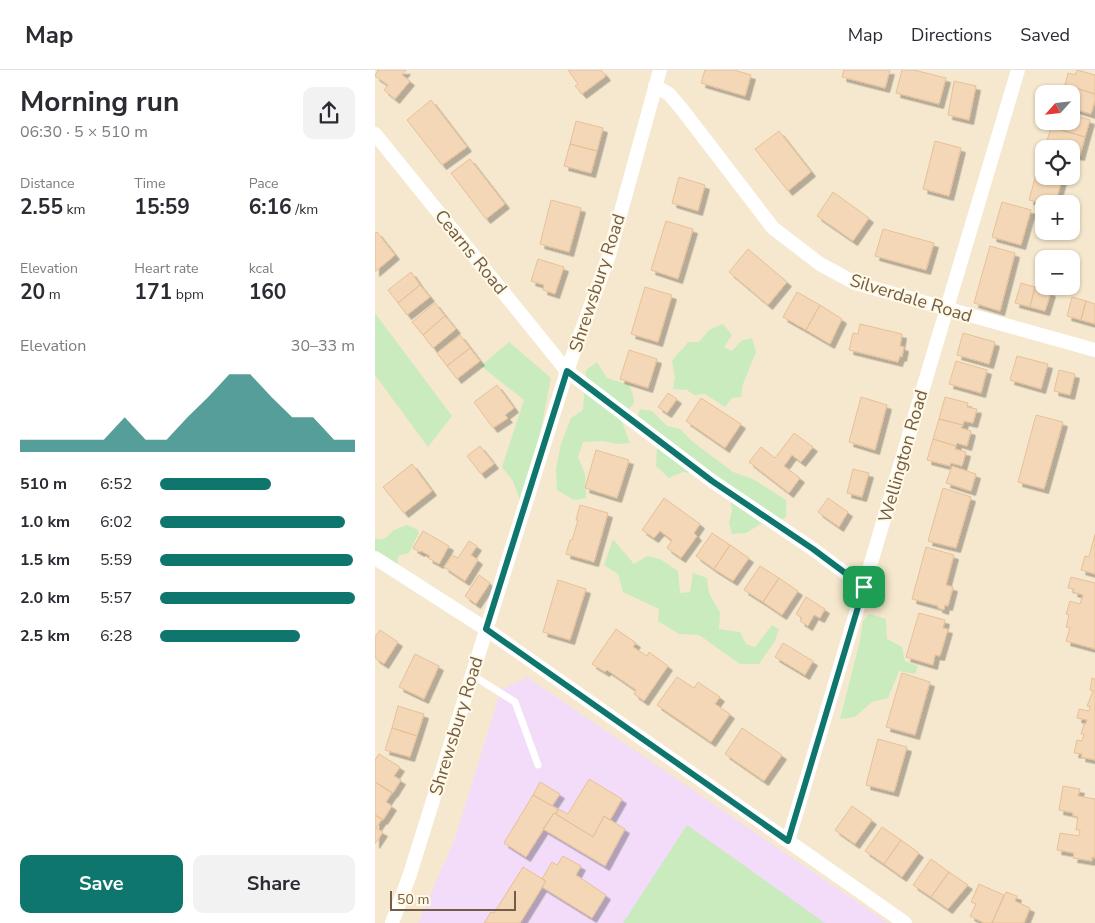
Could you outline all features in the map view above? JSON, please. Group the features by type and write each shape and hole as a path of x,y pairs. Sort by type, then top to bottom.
{"street":[{"name":"Wellington Road","path":"788,841 1017,70"},
{"name":"Silverdale Road","path":"657,75 669,94 773,228 819,264 855,284 1095,350"},
{"name":"Shrewsbury Road","path":"392,923 410,874 567,371 609,255 657,75"},
{"name":"Cearns Road","path":"375,134 567,371 712,481 813,549 864,587"},
{"path":"375,558 486,629 905,923"}],"lane":[{"path":"472,675 515,702 538,765"}],"shaded area":[{"path":"375,70 1095,70 1095,923 375,923"},
{"path":"527,677 888,923 418,923 454,841 501,690"}],"green space":[{"path":"375,313 452,416 428,447 375,375"},
{"path":"723,324 732,335 724,347 732,351 741,341 752,338 756,352 743,384 741,397 732,398 725,407 705,394 694,395 687,390 673,389 675,377 672,361 688,342 699,342 709,330"},
{"path":"509,342 551,378 536,455 520,500 513,481 502,467 524,400 481,366"},
{"path":"597,362 607,378 629,385 634,403 621,419 630,443 583,442 578,457 585,474 586,498 574,500 557,490 556,469 561,444 571,418 583,410 586,370"},
{"path":"640,409 652,411 667,426 680,429 693,442 733,472 753,479 786,500 786,517 771,526 762,523 746,533 732,534 729,523 732,511 730,498 694,473 683,472 669,478 656,466 657,449 663,434 648,439 633,429"},
{"path":"407,525 418,530 419,533 409,553 398,556 397,567 375,555 375,538 384,539 394,530"},
{"path":"613,539 634,564 647,556 660,559 678,571 680,593 690,592 693,573 707,578 709,593 720,613 719,629 740,632 746,644 755,647 772,625 779,629 775,641 759,664 740,664 699,635 679,634 658,621 659,609 623,592 618,574 604,565"},
{"path":"869,614 886,619 887,639 902,647 905,661 918,666 915,674 899,671 888,698 872,702 855,717 840,719 860,641 863,621"},
{"path":"687,825 825,923 623,923"}],"building":[{"path":"378,70 406,70 402,75 410,81 395,99 384,90 388,85 375,76"},
{"path":"568,70 601,70 606,76 582,94 575,86 578,84"},
{"path":"705,70 734,70 751,75 745,96 701,83"},
{"path":"844,70 890,70 885,88 842,77"},
{"path":"902,70 914,70 946,78 939,104 896,93"},
{"path":"1077,70 1095,75 1095,94 1080,90 1080,85 1065,85 1068,73 1075,75"},
{"path":"954,81 976,86 969,120 948,115"},
{"path":"1080,90 1095,94 1091,114 1080,111"},
{"path":"431,100 467,147 442,165 407,120"},
{"path":"1080,117 1090,120 1085,137 1061,130 1080,130"},
{"path":"576,121 603,128 597,151 570,144"},
{"path":"1050,130 1061,130 1085,137 1080,156 1080,140 1047,140"},
{"path":"779,131 811,172 788,191 755,149"},
{"path":"935,141 961,148 949,196 923,189"},
{"path":"570,144 597,151 591,173 564,166"},
{"path":"470,159 505,204 486,219 451,173"},
{"path":"679,177 705,185 698,211 672,203"},
{"path":"1035,178 1035,185 1060,185 1058,195 1035,195 1035,202 1029,200"},
{"path":"833,192 869,218 853,241 817,216"},
{"path":"551,200 581,208 569,252 540,244"},
{"path":"1002,202 1031,210 1021,245 992,237"},
{"path":"666,221 693,229 678,279 651,270"},
{"path":"883,229 934,243 926,270 875,256"},
{"path":"377,232 395,255 375,272 375,233"},
{"path":"990,246 1015,253 1000,311 974,303"},
{"path":"748,249 787,282 768,305 729,272"},
{"path":"538,259 564,267 555,294 543,290 544,285 531,281"},
{"path":"411,272 420,285 398,303 388,290"},
{"path":"1021,283 1035,287 1030,307 1015,303"},
{"path":"420,285 430,297 407,315 398,303"},
{"path":"645,287 672,295 658,342 631,334"},
{"path":"1035,287 1035,295 1050,295 1045,311 1030,307"},
{"path":"797,292 820,305 806,330 783,317"},
{"path":"1072,297 1086,301 1081,320 1067,316"},
{"path":"1086,301 1095,304 1095,324 1081,320"},
{"path":"435,303 445,316 423,335 412,322"},
{"path":"820,305 842,319 830,344 806,330"},
{"path":"445,316 456,329 433,348 423,335"},
{"path":"860,324 902,334 900,346 904,347 902,357 900,356 898,362 849,350 853,333 858,334"},
{"path":"963,333 995,342 989,364 957,355"},
{"path":"460,335 470,348 447,366 437,353"},
{"path":"470,348 480,361 457,379 447,366"},
{"path":"629,350 657,359 648,388 620,379"},
{"path":"1017,356 1048,364 1041,389 1010,380"},
{"path":"956,361 987,370 981,393 949,384"},
{"path":"1059,370 1075,374 1070,395 1054,391"},
{"path":"497,385 514,408 505,415 508,418 493,428 474,402"},
{"path":"668,393 677,399 667,413 658,407"},
{"path":"861,397 887,405 875,450 849,442"},
{"path":"945,397 968,403 967,407 977,409 973,423 964,421 963,425 939,419"},
{"path":"701,398 741,424 725,448 686,421"},
{"path":"1036,415 1063,422 1044,489 1018,482"},
{"path":"939,419 963,425 961,428 971,431 967,446 957,443 956,446 933,439"},
{"path":"794,433 813,447 801,462 792,455 784,466 800,478 789,493 749,462 761,447 775,458"},
{"path":"933,439 956,446 955,449 966,452 962,466 951,463 950,466 927,460"},
{"path":"480,446 494,464 481,474 467,456"},
{"path":"596,450 629,460 617,498 585,488"},
{"path":"412,464 432,491 404,513 383,487"},
{"path":"952,466 976,474 971,491 946,483"},
{"path":"853,469 869,473 862,497 847,493"},
{"path":"943,488 971,497 956,548 928,541"},
{"path":"664,498 700,524 694,533 697,536 681,558 667,548 672,540 660,531 654,538 642,530"},
{"path":"828,498 848,512 839,527 818,512"},
{"path":"580,505 608,513 594,562 566,554 578,520 576,520"},
{"path":"423,531 449,546 439,564 428,558 430,556 413,548"},
{"path":"712,533 730,545 714,569 696,556"},
{"path":"1095,534 1095,574 1081,570 1085,556 1089,557"},
{"path":"469,541 477,546 471,555 478,560 465,581 444,567 452,555 458,558"},
{"path":"730,545 749,558 733,581 714,569"},
{"path":"926,547 954,555 946,585 953,587 948,606 945,605 944,610 938,608 938,606 912,599"},
{"path":"760,566 779,578 763,602 744,590"},
{"path":"479,575 490,583 476,604 465,596"},
{"path":"1071,577 1095,583 1095,649 1066,641 1070,628 1066,627 1069,615 1066,614 1070,601 1080,604 1083,595 1073,592 1074,589 1068,588"},
{"path":"779,578 798,591 782,615 763,602"},
{"path":"558,580 586,589 570,640 543,632"},
{"path":"806,597 825,609 820,618 814,615 808,626 800,621 802,618 796,614"},
{"path":"919,613 945,620 943,628 948,629 940,656 935,655 933,665 906,657"},
{"path":"616,629 636,643 633,647 647,656 649,652 668,666 644,701 634,694 636,690 607,670 605,672 592,664"},
{"path":"380,630 398,642 384,664 375,658 375,637"},
{"path":"783,643 813,661 805,675 775,657"},
{"path":"415,654 439,666 424,699 399,687"},
{"path":"902,673 930,682 915,735 886,727"},
{"path":"677,677 694,688 698,682 720,697 715,704 730,714 711,742 657,705"},
{"path":"1092,678 1095,679 1095,760 1081,757 1082,754 1074,753 1077,740 1082,741 1084,734 1081,734 1087,720 1077,718 1079,709 1089,711 1090,707 1087,706 1093,691 1090,690"},
{"path":"398,706 424,714 417,736 392,728"},
{"path":"392,728 417,736 410,757 385,750"},
{"path":"742,728 782,755 764,781 725,754"},
{"path":"878,739 907,747 894,792 866,785"},
{"path":"379,754 400,767 394,776 401,780 393,793 375,782 375,760"},
{"path":"589,779 622,799 610,820 604,816 593,837 556,814 558,809 568,814"},
{"path":"375,782 392,793 386,802 392,806 383,820 375,815"},
{"path":"540,782 560,794 552,806 533,795"},
{"path":"1063,786 1080,789 1078,796 1095,799 1095,858 1092,857 1092,861 1073,858 1074,853 1057,850 1060,833 1079,836 1080,830 1076,830 1078,817 1073,816 1073,813 1059,810"},
{"path":"533,795 558,809 526,857 504,843"},
{"path":"852,806 872,820 855,844 835,830"},
{"path":"554,813 593,837 604,816 625,829 605,866 543,829"},
{"path":"375,815 382,819 376,828 383,832 375,844"},
{"path":"882,827 901,840 884,864 865,851"},
{"path":"901,840 919,853 902,877 884,864"},
{"path":"563,856 581,866 576,875 606,895 592,918 542,887 546,881 542,879 552,862 557,865"},
{"path":"931,859 949,872 931,897 913,885"},
{"path":"523,867 546,881 520,923 484,923 491,912 494,913"},
{"path":"949,872 968,885 948,909 931,897"},
{"path":"979,884 1004,895 992,923 984,923 970,916 976,904 971,902"},
{"path":"1006,892 1017,896 1015,901 1030,908 1024,923 992,923"}],"route":[{"path":"567,371 712,481 813,549 864,587 788,841 486,629 567,371"}]}
